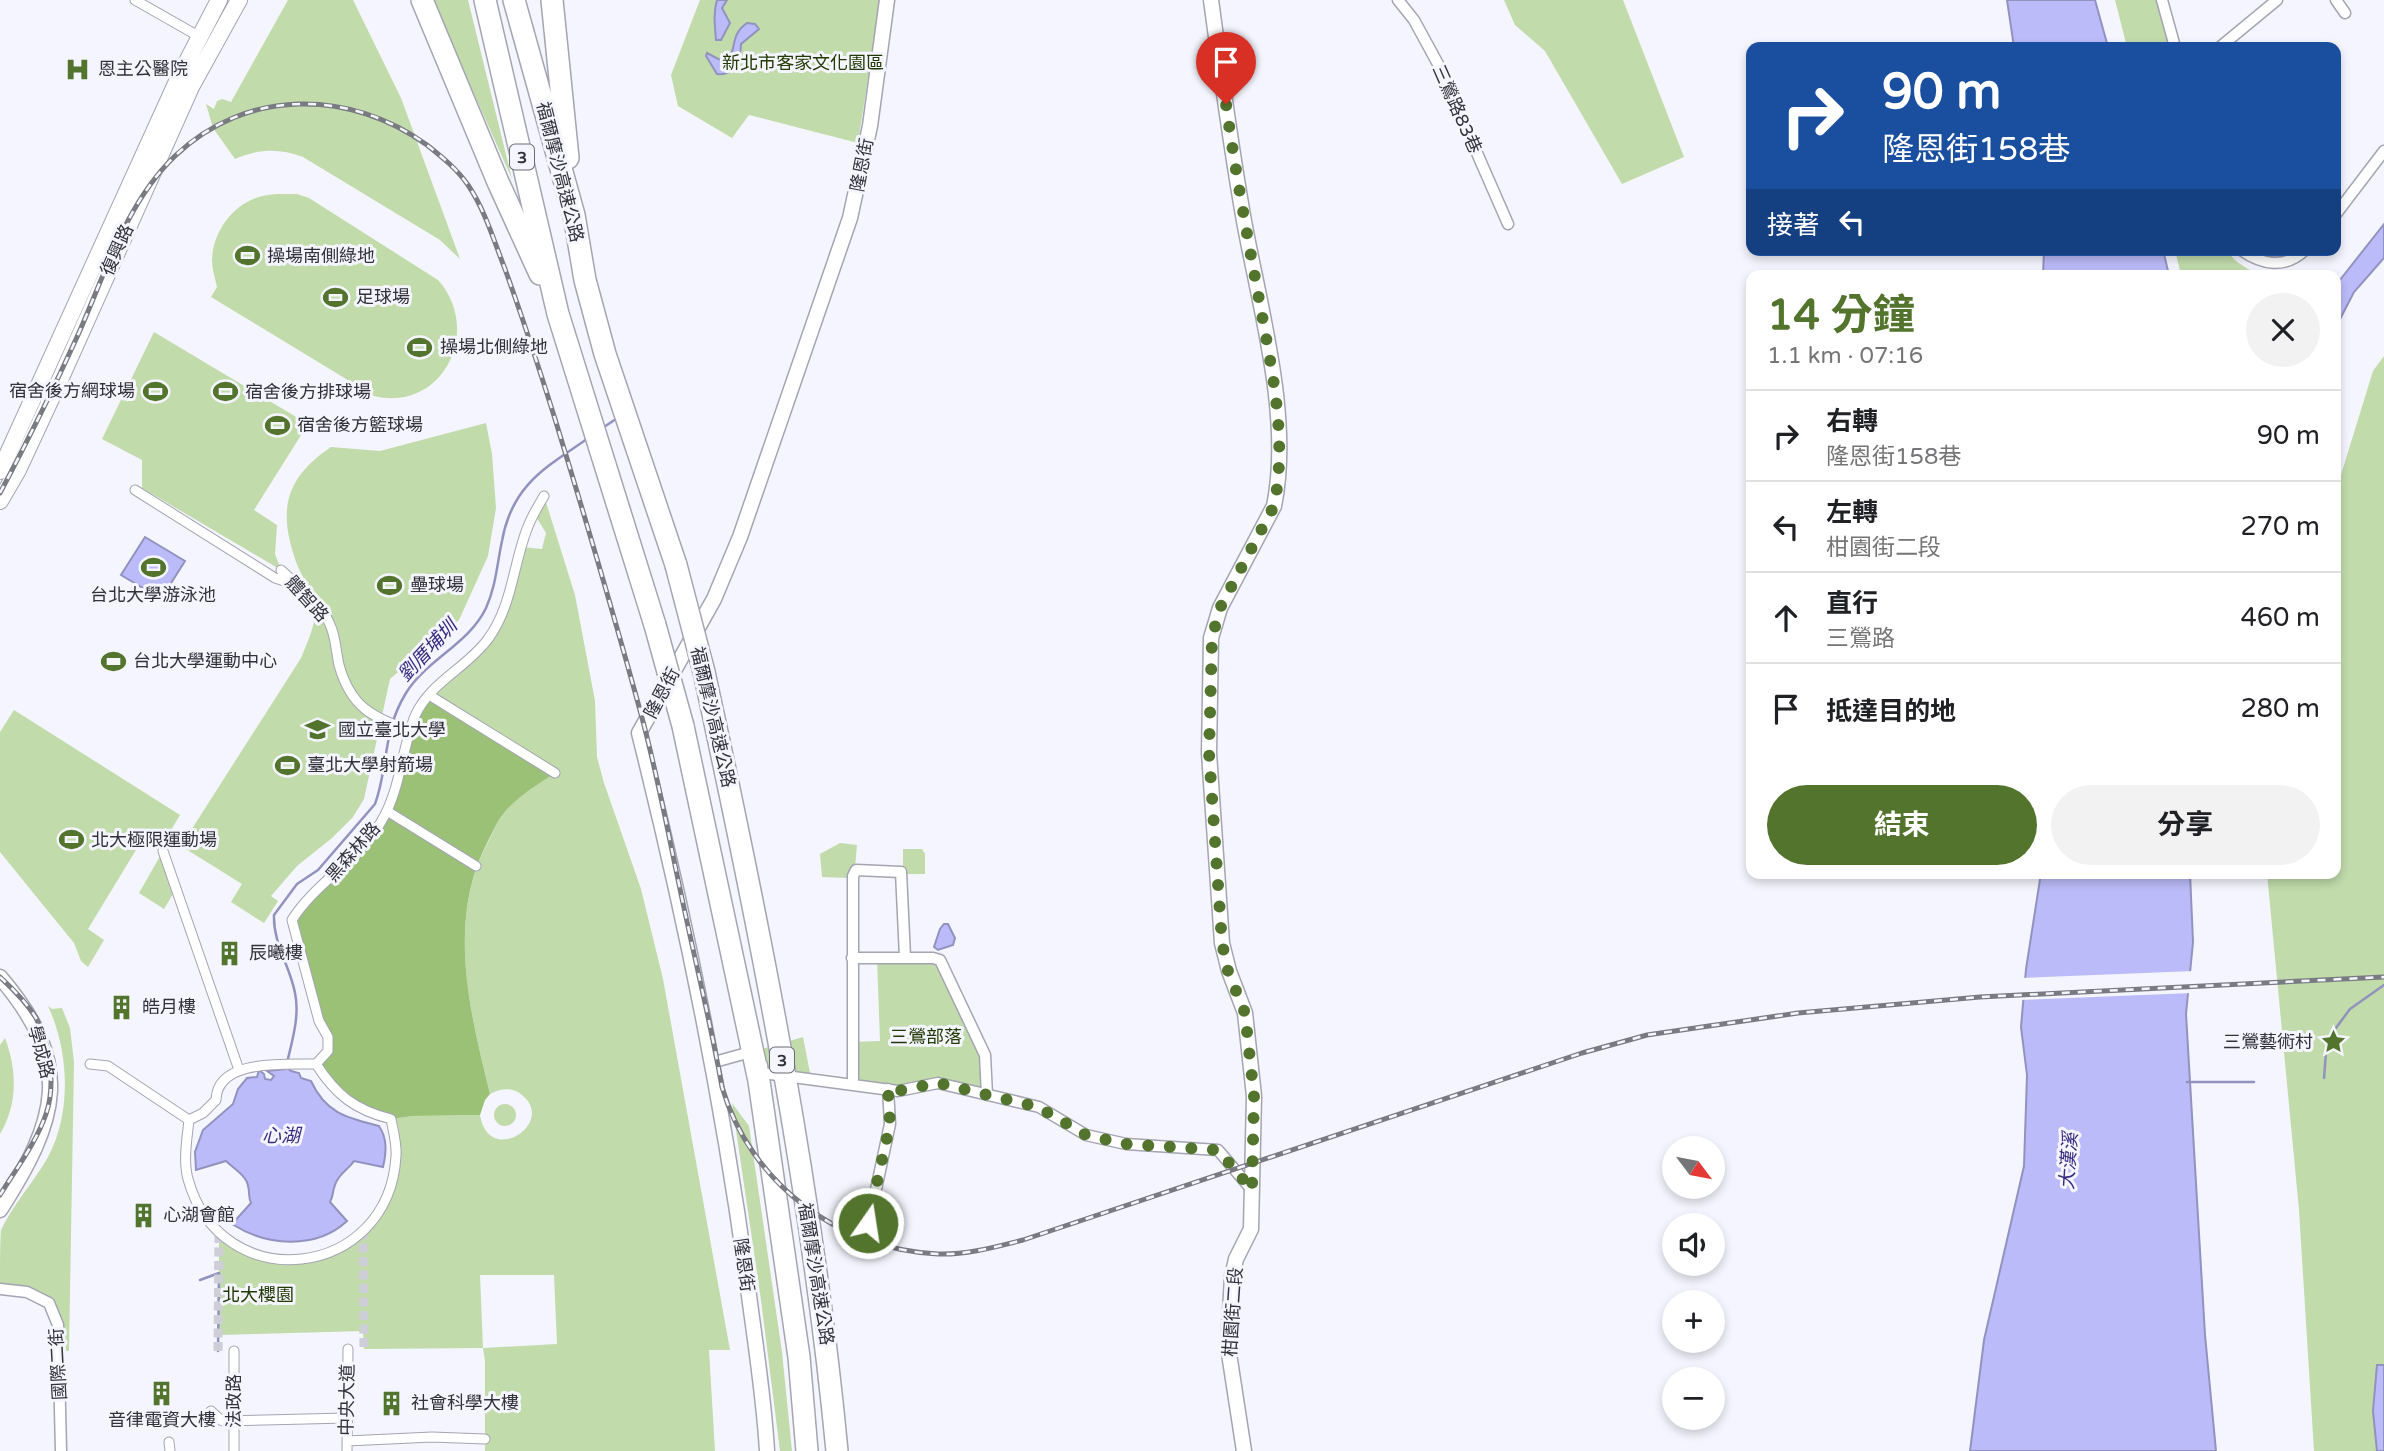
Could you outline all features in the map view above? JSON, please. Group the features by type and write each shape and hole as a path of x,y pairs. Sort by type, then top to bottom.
{"highway":[{"name":"福爾摩沙高速公路","path":"485,0 558,314 655,625 683,726 753,1052 770,1149 799,1357 807,1451"},
{"name":"福爾摩沙高速公路","path":"514,0 574,215 585,280 605,354 676,565 704,672 743,852 785,1075 826,1335 837,1451"},
{"path":"551,0 574,215"},
{"path":"423,5 498,183 558,314"}],"main road":[{"name":"復興路","path":"0,471 219,0"},
{"name":"復興路","path":"0,501 18,470 64,373 191,87 239,0"}],"street":[{"path":"135,0 200,37"},
{"name":"隆恩街","path":"767,1451 737,1205 673,872 639,733 714,599 740,537 847,229 870,126 887,0"},
{"name":"柑園街二段","path":"1211,0 1237,182 1276,392 1278,437 1274,506 1220,608 1212,638 1210,666 1209,753 1222,943 1228,971 1245,1013 1254,1096 1251,1229 1236,1259 1232,1277 1227,1347 1244,1451"},
{"name":"三鶯路83巷","path":"1398,0 1414,20 1438,64 1508,224"},
{"path":"2162,0 2174,42"},
{"path":"2226,42 2277,0"},
{"path":"2336,0 2346,13"},
{"path":"2341,207 2384,151"},
{"path":"2249,256 2279,264 2294,256"},
{"name":"體智路","path":"135,490 275,578 286,582 281,570 324,614 331,626 345,683 355,700 366,712 380,720 412,731"},
{"name":"黑森林路","path":"316,1065 328,1051 328,1037 319,1021 292,920 302,906 380,825 395,794 405,747 416,715 429,695 488,640 509,593 527,527 544,496"},
{"path":"429,695 555,773"},
{"path":"387,811 476,866"},
{"path":"163,852 239,1070"},
{"path":"853,1084 853,876 856,870 901,872 905,957"},
{"path":"852,958 905,957 940,960 985,1055 986,1095"},
{"name":"學成路","path":"0,977 32,1018 40,1035 51,1081 50,1107 34,1153 0,1210"},
{"path":"711,1063 759,1050 763,1073 898,1091 938,1083 1038,1107 1086,1135 1126,1144 1218,1150 1252,1190"},
{"path":"90,1064 108,1066 189,1120"},
{"path":"316,1065 330,1086 365,1112 391,1119 397,1154 391,1188 375,1219 350,1242 324,1255 289,1261 260,1256 222,1235 200,1209 188,1177 186,1143 189,1120 203,1113 216,1100 216,1091 221,1081 239,1070 264,1066 316,1065"},
{"path":"865,1241 890,1124 888,1088"},
{"name":"國際二街","path":"0,1289 27,1292 49,1303 58,1325 61,1451"},
{"name":"中央大道","path":"347,1446 348,1349"},
{"name":"法政路","path":"234,1351 234,1451"},
{"path":"211,1412 222,1421 347,1418"},
{"path":"347,1446 432,1437 485,1439"}],"green space":[{"path":"288,0 353,0 401,98 460,259 440,240 303,157 269,151 235,159 213,128 206,104 214,109 217,101 222,99 231,102"},
{"path":"432,0 468,0 512,179"},
{"name":"新北市客家文化園區","path":"700,0 880,0 858,143 749,115 732,138 678,106 671,75"},
{"path":"1504,0 1623,0 1684,157 1622,184 1545,51 1515,25"},
{"path":"2115,0 2157,0 2169,42 2126,42"},
{"path":"297,194 309,198 438,280 451,300 457,322 456,343 449,363 436,380 419,392 398,398 374,396 211,297 217,287 212,263 213,250 226,221 240,206 259,197"},
{"path":"2176,256 2232,256 2250,270 2180,270"},
{"path":"154,332 308,424 254,510 277,525 275,554 281,570 142,488 142,460 102,439"},
{"name":"三鶯藝術村","path":"2384,356 2384,1451 2314,1451 2299,1210 2268,879 2341,879 2341,475 2373,371"},
{"path":"486,423 492,454 496,508 488,556 459,620 390,679 364,799 353,817 297,866 271,896 278,901 264,923 231,902 242,884 181,846 301,658 312,631 315,616 313,598 298,567 288,531 287,514 294,485 302,472 331,447 380,451"},
{"name":"北大櫻園","path":"544,496 575,595 595,701 597,757 641,889 663,979 730,1350 709,1350 715,1451 485,1451 483,1348 364,1349 363,1331 219,1335 219,1232 260,1256 324,1255 375,1219 397,1154 391,1119 480,1115 486,1131 495,1138 506,1139 518,1135 526,1128 531,1117 531,1106 518,1092 506,1089 490,1094 475,1031 466,967 465,935 475,872 497,823 515,802 554,773 429,695 488,640 522,547 542,549 546,533 535,515","holes":["480,1275 554,1275 557,1344 483,1348"]},
{"path":"429,695 555,773 522,796 499,819 475,871 468,903 466,967 475,1031 490,1094 480,1115 391,1119 365,1112 316,1064 328,1051 292,921 380,825 405,747"},
{"name":"北大極限運動場","path":"14,710 180,815 162,845 145,835 88,929 104,940 88,967 81,961 74,943 0,852 0,732"},
{"path":"840,843 857,845 855,867 849,878 822,877 820,854"},
{"path":"903,849 922,849 925,854 925,874 903,874"},
{"path":"163,851 176,889 164,909 139,893"},
{"name":"三鶯部落","path":"877,958 933,958 985,1055 987,1095 938,1083 898,1091 853,1084 853,1042 880,1041"},
{"path":"48,1006 52,1009 62,1008 70,1028 74,1062 69,1351 59,1351 49,1303 0,1289 1,1230 48,1157 61,1121 64,1062"},
{"path":"803,1037 811,1078 763,1073 759,1050"},
{"path":"5,1038 12,1062 14,1087 10,1111 0,1134 0,1045"},
{"path":"732,1103 749,1126 782,1352 792,1451 780,1451"},
{"path":"501,1104 509,1104 516,1111 516,1119 509,1126 501,1126 494,1119 494,1111"}],"water":[{"path":"717,0 727,0 722,8 730,23 721,40 716,40"},
{"path":"2007,0 2095,0 2107,42 2013,42"},
{"path":"747,23 755,24 759,29 741,44 740,55 732,70 717,74 706,56 707,53 724,62 728,61 738,32"},
{"path":"2384,224 2384,258 2354,292 2341,317 2341,279"},
{"path":"2044,256 2164,256 2168,270 2043,270"},
{"name":"台北大學游泳池","path":"145,537 185,561 161,599 121,575"},
{"name":"大漢溪","path":"2040,879 2190,879 2193,942 2186,1014 2205,1335 2216,1451 1970,1451 1984,1340 2024,1166 2027,1075 2021,1027 2026,969"},
{"path":"944,924 948,924 955,938 953,945 938,950 934,947"},
{"name":"心湖","path":"286,1066 299,1073 301,1078 311,1081 331,1108 357,1120 379,1126 386,1146 383,1167 354,1161 336,1181 330,1202 347,1221 321,1237 291,1242 260,1237 232,1224 251,1203 247,1182 226,1161 196,1170 195,1152 203,1130 233,1104 238,1089 247,1078 257,1077 259,1070 265,1079 271,1080 274,1076 267,1071 285,1069"},
{"path":"2377,1365 2384,1365 2384,1451 2377,1451 2373,1411"}],"pier":[{"path":"2194,971 2192,993 2020,1000 2022,978"}],"waterway":[{"name":"劉厝埔圳","path":"601,429 616,419"},
{"name":"劉厝埔圳","path":"287,1063 297,1011 293,983 276,936 274,915 297,884 318,870 375,804 389,735 398,707 414,681 479,621 494,583 507,522 522,492 544,469 587,439"},
{"path":"2324,1078 2327,1040 2350,1009 2384,985"},
{"path":"2187,1082 2254,1082"},
{"path":"200,1280 219,1273 218,1351"}],"tunnel":[{"path":"363,1230 364,1349"},
{"path":"218,1351 219,1232"}],"railway":[{"path":"0,493 59,377 129,218 158,175 175,156 203,134 234,118 266,108 299,104 332,106 365,114 397,127 438,154 464,179 484,215 518,306 555,419 647,739 722,1087 735,1122 754,1153 777,1181 803,1205 834,1225 866,1240 901,1250 938,1254 960,1253 1023,1240 1582,1053 1647,1035 1798,1013 1980,997 2384,977"},
{"path":"0,977 20,996 36,1018 45,1040 51,1078 49,1103 42,1125 0,1195"}],"place":[{"name":"恩主公醫院","path":"78,69"},
{"name":"操場南側綠地","path":"247,256"},
{"name":"足球場","path":"336,297"},
{"name":"操場北側綠地","path":"420,347"},
{"name":"宿舍後方網球場","path":"155,391"},
{"name":"宿舍後方排球場","path":"225,392"},
{"name":"宿舍後方籃球場","path":"277,425"},
{"name":"台北大學游泳池","path":"153,568"},
{"name":"壘球場","path":"390,585"},
{"name":"台北大學運動中心","path":"113,661"},
{"name":"國立臺北大學","path":"318,730"},
{"name":"臺北大學射箭場","path":"287,765"},
{"name":"北大極限運動場","path":"71,840"},
{"name":"辰曦樓","path":"229,953"},
{"name":"皓月樓","path":"122,1007"},
{"name":"三鶯藝術村","path":"2333,1042"},
{"name":"心湖會館","path":"143,1215"},
{"name":"音律電資大樓","path":"162,1393"},
{"name":"社會科學大樓","path":"391,1403"}],"route":[{"path":"868,1223 890,1124 888,1088 898,1091 938,1083 1038,1107 1086,1135 1126,1144 1218,1150 1252,1190 1254,1096 1245,1013 1228,971 1222,943 1209,753 1210,666 1214,623 1274,506 1278,437 1276,392 1237,182 1226,104"}]}
